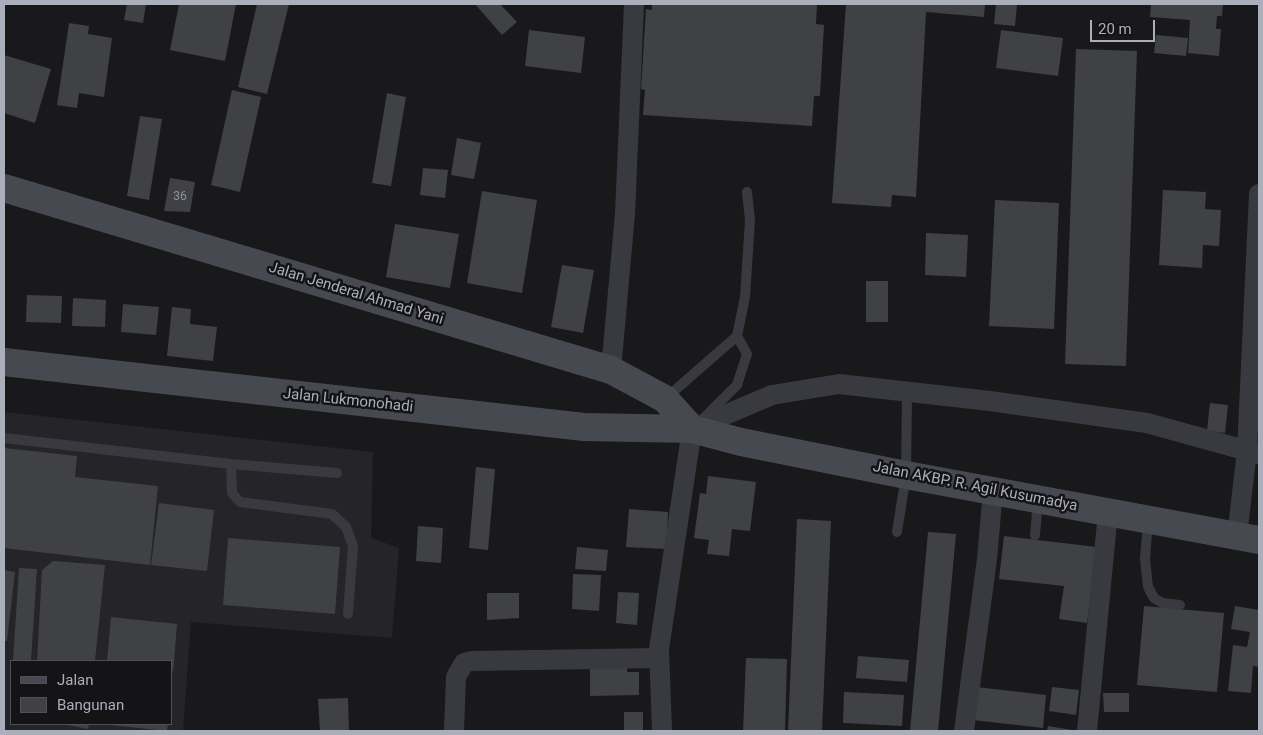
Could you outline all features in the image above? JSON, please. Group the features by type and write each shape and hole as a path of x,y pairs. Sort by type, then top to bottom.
{"main road":[{"name":"Jalan Jenderal Ahmad Yani","path":"4,188 612,370 665,399 692,429"},
{"name":"Jalan Lukmonohadi","path":"4,362 584,427 692,429"},
{"name":"Jalan AKBP. R. Agil Kusumadya","path":"692,429 741,442 906,475 1248,538"}],"street":[{"path":"612,370 625,214 634,4"},
{"path":"1248,538 1253,452 1259,194"},
{"path":"662,731 660,658 692,429 772,395 839,384 1147,423 1253,452"},
{"path":"964,731 987,559 993,490"},
{"path":"1088,731 1108,512"},
{"path":"454,731 456,677 464,663 471,661 660,658"}],"lane":[{"path":"665,399 737,336 745,297 750,220 747,192"},
{"path":"692,429 737,386 747,354 737,336"},
{"path":"897,532 906,475 907,392"},
{"path":"4,438 231,464 337,473"},
{"path":"231,464 232,493 240,502 332,514 346,527 353,546 348,614"},
{"path":"1035,535 1038,499"},
{"path":"1148,520 1145,559 1148,587 1154,598 1162,603 1180,606"}],"shaded area":[{"path":"4,412 373,452 371,538 399,548 392,638 191,622 183,731 4,731"}],"building":[{"path":"127,4 146,4 143,23 124,20"},
{"path":"179,4 236,4 225,61 170,50"},
{"path":"257,4 289,4 267,94 238,87"},
{"path":"475,4 500,4 517,22 502,35"},
{"path":"652,4 817,4 816,24 824,25 820,96 814,96 812,126 643,115 645,90 641,89 646,9 652,10"},
{"path":"846,4 985,4 984,17 926,12 916,197 892,195 891,207 832,203"},
{"path":"996,4 1017,4 1015,26 994,24"},
{"path":"1151,4 1223,4 1222,16 1217,16 1216,29 1221,29 1219,56 1188,53 1190,20 1150,17"},
{"path":"69,23 89,26 88,34 112,38 104,97 79,93 77,108 57,105"},
{"path":"529,30 585,37 581,73 525,66"},
{"path":"1001,30 1063,38 1058,76 996,68"},
{"path":"1156,35 1188,38 1186,56 1154,53"},
{"path":"1076,49 1137,51 1126,366 1065,364"},
{"path":"4,55 51,69 35,123 4,113"},
{"path":"232,90 261,97 240,192 211,185"},
{"path":"387,93 406,97 391,186 372,183"},
{"path":"140,116 162,119 149,200 127,196"},
{"path":"457,138 481,143 474,179 451,175"},
{"path":"423,168 448,170 445,198 420,195"},
{"path":"170,178 195,182 190,212 164,211"},
{"path":"1163,190 1206,192 1205,209 1221,210 1219,246 1203,245 1202,268 1159,265"},
{"path":"482,191 537,200 522,293 467,283"},
{"path":"995,200 1059,203 1054,329 989,326"},
{"path":"395,224 459,234 450,288 386,277"},
{"path":"926,233 968,235 966,277 925,275"},
{"path":"562,265 594,270 583,333 551,327"},
{"path":"866,281 888,281 888,322 866,322"},
{"path":"27,295 62,296 61,323 26,322"},
{"path":"73,298 106,300 105,327 72,326"},
{"path":"123,304 159,307 156,335 121,332"},
{"path":"172,307 191,309 190,324 217,327 213,361 167,356"},
{"path":"1210,403 1228,405 1225,433 1207,431"},
{"path":"4,448 77,456 75,477 158,486 150,565 4,548"},
{"path":"476,467 495,469 488,550 469,548"},
{"path":"708,476 756,482 750,531 732,529 729,556 707,554 709,540 694,538 700,493 706,494"},
{"path":"159,503 214,510 207,571 151,565"},
{"path":"629,509 668,512 666,549 626,547"},
{"path":"797,519 831,521 822,731 788,731"},
{"path":"418,526 443,528 441,563 416,561"},
{"path":"928,532 956,534 938,731 910,731"},
{"path":"1004,536 1097,547 1087,623 1059,619 1064,586 999,579"},
{"path":"228,538 340,547 335,614 223,605"},
{"path":"577,547 608,550 606,571 575,569"},
{"path":"53,561 105,565 95,660 37,660 42,570"},
{"path":"19,568 37,569 31,660 13,660"},
{"path":"4,570 15,572 7,641 4,641"},
{"path":"573,574 601,575 599,611 572,609"},
{"path":"618,592 639,593 637,625 616,623"},
{"path":"487,593 519,593 519,618 487,620"},
{"path":"1144,606 1224,613 1217,692 1137,685"},
{"path":"1235,606 1259,610 1259,667 1253,666 1251,693 1228,691 1233,645 1247,647 1250,632 1231,629"},
{"path":"111,617 177,624 173,674 172,660 107,660"},
{"path":"858,656 909,660 907,682 856,678"},
{"path":"746,658 787,659 785,731 743,731"},
{"path":"627,663 627,672 639,672 639,695 590,696 590,664"},
{"path":"976,687 1046,695 1043,728 973,720"},
{"path":"1052,687 1079,690 1076,715 1049,711"},
{"path":"844,692 904,695 902,726 843,723"},
{"path":"1103,693 1129,693 1129,712 1104,712"},
{"path":"348,698 349,731 320,731 318,699"},
{"path":"624,712 643,712 643,731 624,731"},
{"path":"68,725 89,725 88,729"},
{"path":"110,725 168,725 167,731"},
{"path":"1048,726 1072,730 1072,731 1047,731"}]}
